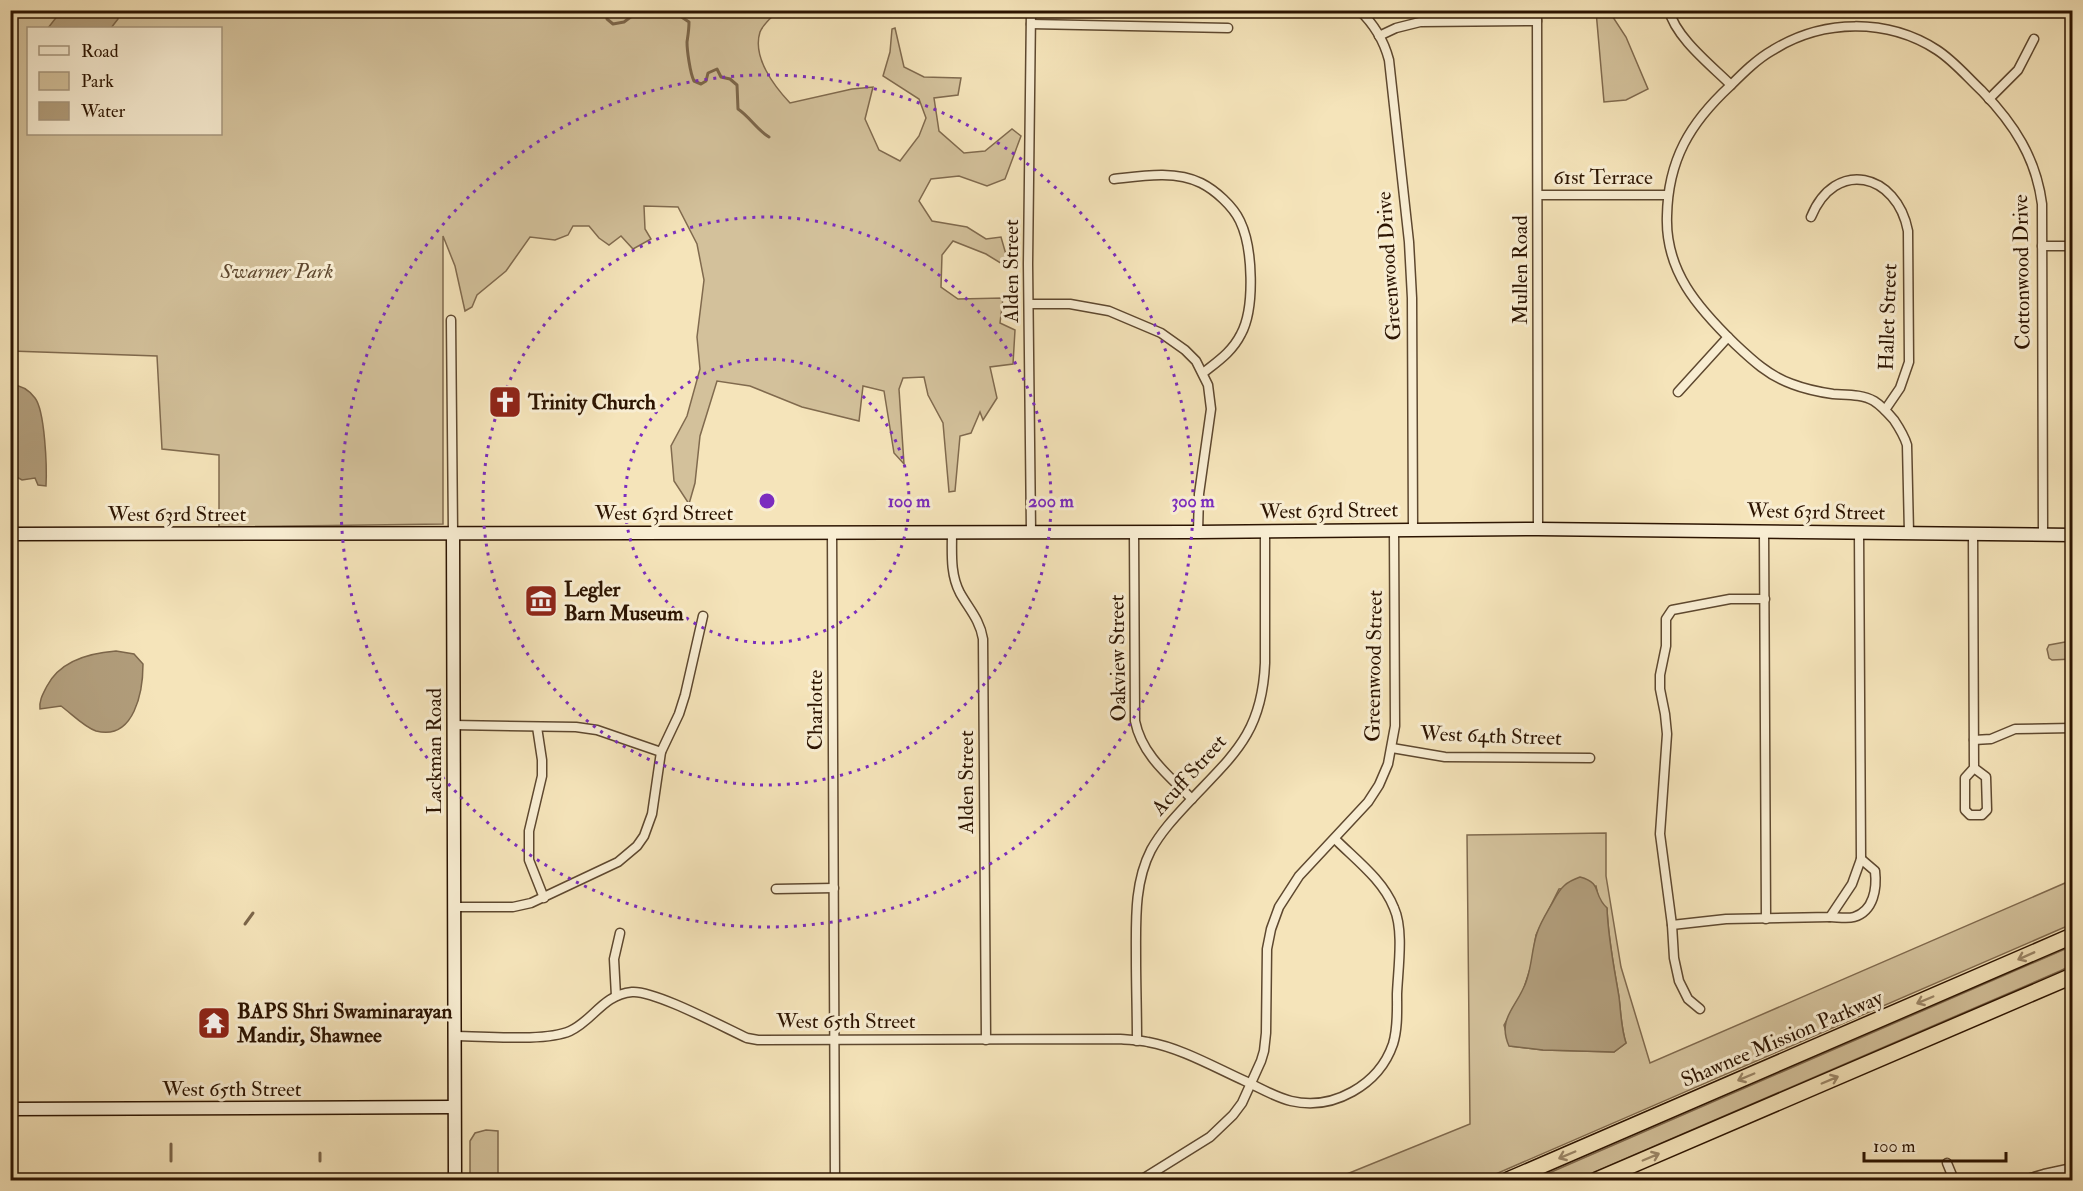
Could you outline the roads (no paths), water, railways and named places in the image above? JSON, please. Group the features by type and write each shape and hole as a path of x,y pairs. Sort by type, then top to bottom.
{"highway":[{"name":"Shawnee Mission Parkway","path":"1508,1180 2073,936"},
{"path":"1597,1180 2073,976"}],"street":[{"name":"Alden Street","path":"1031,10 1029,304 1031,532"},
{"name":"Greenwood Drive","path":"1359,10 1374,26 1386,50 1391,74 1409,242 1412,298 1413,530"},
{"name":"Mullen Road","path":"1537,10 1538,529"},
{"path":"1669,10 1671,19 1684,37 1731,85"},
{"path":"1379,36 1396,28 1420,22 1538,21"},
{"path":"1031,24 1228,28"},
{"name":"Cottonwood Drive","path":"1885,410 1872,400 1790,384 1759,366 1698,307 1676,267 1667,227 1668,195 1675,162 1684,142 1708,108 1731,85 1773,50 1800,36 1829,28 1853,26 1895,31 1936,49 1959,68 2014,127 2033,164 2042,204 2043,534"},
{"path":"1989,99 2018,70 2034,39"},
{"path":"1114,179 1164,176 1181,177 1199,182 1227,203 1240,219 1248,250 1250,298 1247,320 1233,347 1203,373"},
{"name":"Hallet Street","path":"1811,217 1825,193 1837,184 1859,180 1880,186 1891,195 1905,218 1908,231 1909,362 1900,388 1885,410"},
{"name":"61st Terrace","path":"1538,195 1668,195"},
{"path":"2042,246 2073,246"},
{"path":"1029,304 1070,304 1109,311 1172,339 1196,361 1208,385 1211,409 1199,494 1198,532"},
{"name":"Lackman Road","path":"451,320 455,1180"},
{"path":"1678,393 1728,337"},
{"path":"1885,410 1903,432 1907,444 1909,533"},
{"name":"West 63rd Street","path":"10,534 1264,532 1538,529 2073,535"},
{"name":"Greenwood Street","path":"1251,1084 1264,1051 1268,949 1271,929 1279,907 1299,876 1368,802 1379,785 1388,764 1395,726 1394,530"},
{"path":"1764,531 1766,919"},
{"name":"Charlotte","path":"832,532 836,1180"},
{"name":"Alden Street","path":"952,532 952,567 955,579 960,593 975,614 983,639 986,1040"},
{"name":"Oakview Street","path":"1134,532 1135,721 1138,735 1152,759 1192,799"},
{"name":"Acuff Street","path":"1137,1041 1136,918 1142,872 1150,851 1162,831 1237,752 1252,727 1260,705 1265,663 1264,532"},
{"path":"1830,918 1852,884 1861,859 1859,533"},
{"path":"1973,534 1974,768 1965,778 1965,810 1970,815 1982,815 1987,810 1986,777 1974,768"},
{"path":"1700,1009 1688,999 1678,981 1660,834 1667,734 1660,675 1666,646 1666,619 1672,610 1708,602 1730,598 1765,599"},
{"path":"454,907 513,907 531,903 618,862 637,846 644,836 652,814 661,752 680,714 686,695 703,616"},
{"path":"453,725 576,727 597,730 661,752"},
{"path":"537,727 542,760 541,786 529,831 530,860 543,898"},
{"path":"1974,740 1991,739 2014,729 2073,728"},
{"name":"West 64th Street","path":"1392,748 1445,757 1590,758"},
{"name":"West 65th Street","path":"616,996 632,992 650,994 747,1038 758,1040 1120,1039 1137,1041 1165,1046 1278,1097 1307,1103 1332,1100 1349,1094 1364,1084 1386,1058 1393,1043 1397,1012 1399,937 1395,908 1382,886 1335,839"},
{"path":"1672,925 1726,919 1855,917 1866,909 1873,898 1876,885 1875,871 1861,859"},
{"path":"776,889 834,888"},
{"path":"455,1036 558,1035 582,1023 608,1000 616,996 614,959 620,933"},
{"path":"1141,1180 1218,1130 1242,1103 1251,1084"},
{"name":"West 65th Street","path":"10,1109 454,1107"},
{"path":"1947,1163 1954,1180"},
{"path":"2024,1180 2073,1168"}],"water":[{"path":"62,10 118,11 118,19 112,27 49,27"},
{"path":"11,385 27,390 38,405 45,440 46,486 38,485 35,478 22,480 11,474"},
{"path":"116,651 134,654 143,664 141,687 134,711 120,728 109,732 96,731 61,706 40,709 44,692 59,670 86,656"},
{"path":"1580,877 1592,882 1602,903 1607,908 1626,1043 1614,1052 1543,1050 1509,1046 1505,1027 1507,1019 1527,979 1539,929 1562,888"}],"waterway":[{"path":"605,10 607,19 613,24 624,22 632,16 633,10"},
{"path":"661,10 680,16 689,22 687,42 694,81 701,84 706,81 708,73 717,69 721,77 730,79 737,85 738,109 769,137"},
{"path":"245,924 253,913"},
{"path":"171,1144 171,1161"},
{"path":"320,1153 320,1161"}],"place":[{"name":"Trinity Church","path":"505,402"},
{"name":"Legler Barn Museum","path":"541,601"},
{"name":"BAPS Shri Swaminarayan Mandir, Shawnee","path":"214,1023"}],"park label":[{"name":"Swarner Park","path":"277,271"}]}
